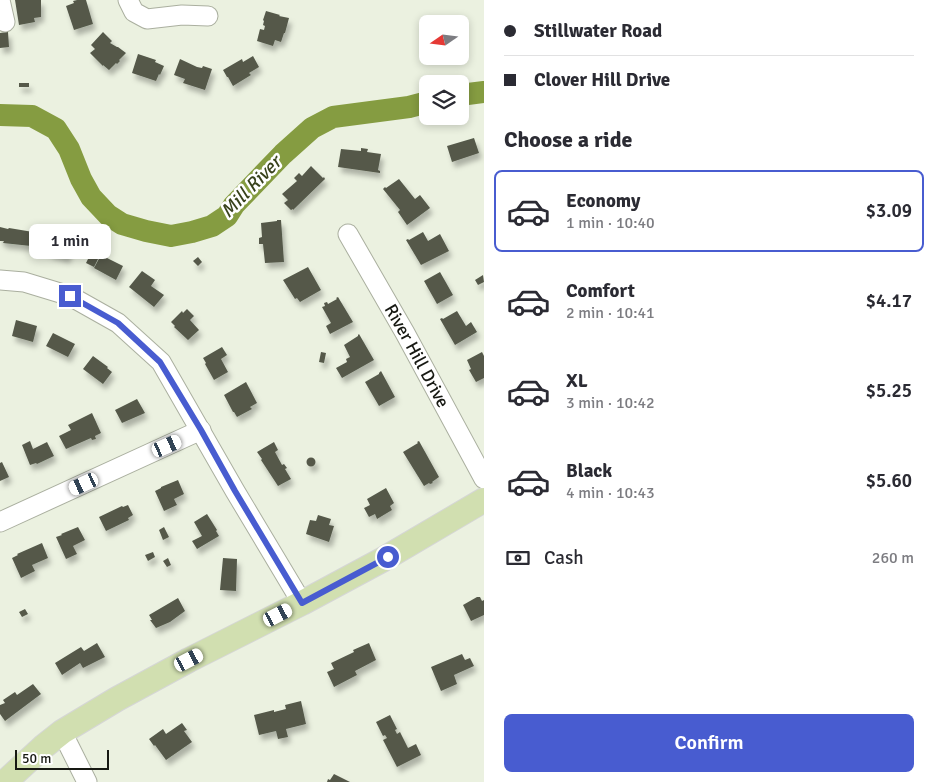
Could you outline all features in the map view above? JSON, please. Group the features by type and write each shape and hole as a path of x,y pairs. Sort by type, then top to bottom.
{"main road":[{"path":"5,782 43,746 62,732 118,699 388,557 484,500"}],"street":[{"path":"0,0 5,22"},
{"path":"128,0 134,12 147,19 182,15 208,16"},
{"name":"River Hill Drive","path":"348,234 405,333 484,479"},
{"path":"0,280 24,282 70,296 118,323 160,362 302,603"},
{"path":"0,522 201,430"},
{"path":"62,732 87,782"}],"building":[{"path":"15,0 41,0 41,17 34,18 35,22 19,25"},
{"path":"77,0 86,0 93,24 74,30 66,6"},
{"path":"266,11 289,18 281,42 275,40 273,46 257,41 260,29 264,30 263,20"},
{"path":"8,32 9,47 0,48 0,33"},
{"path":"103,32 112,41 110,43 126,53 109,70 90,53 95,49 91,45"},
{"path":"138,54 156,60 155,62 164,66 156,81 132,73"},
{"path":"253,56 259,67 249,73 251,75 233,86 223,70 242,59 243,62"},
{"path":"180,59 197,67 202,68 203,66 212,69 205,90 183,83 185,79 174,75"},
{"path":"19,83 29,83 29,87 19,87"},
{"path":"474,138 479,153 452,162 447,146"},
{"path":"361,148 368,149 367,152 381,154 378,170 380,173 338,167 341,149 361,151"},
{"path":"311,166 325,179 291,210 284,203 288,200 282,194 297,181 294,178 299,173 302,176"},
{"path":"399,179 415,199 420,195 430,208 407,225 398,212 400,210 383,189"},
{"path":"281,220 284,262 265,263 263,244 259,244 259,238 262,237 261,223"},
{"path":"0,227 33,232 31,246 3,243 4,241 0,241"},
{"path":"423,232 428,241 440,234 449,251 421,265 406,240"},
{"path":"48,235 72,242 67,258 44,250"},
{"path":"92,251 100,255 94,267 86,263"},
{"path":"101,255 123,266 116,280 94,268"},
{"path":"198,257 202,262 198,266 193,261"},
{"path":"308,267 321,290 300,302 297,298 295,299 283,280"},
{"path":"142,271 155,280 151,286 164,295 154,307 129,287"},
{"path":"440,272 453,295 437,304 424,281"},
{"path":"483,275 484,282 478,285 475,280"},
{"path":"338,297 353,322 330,334 326,326 331,323 322,307 325,306 324,303 327,302 328,304"},
{"path":"187,309 194,316 190,320 199,330 188,340 171,322 182,311 183,313"},
{"path":"457,311 466,326 471,322 477,332 455,345 440,319"},
{"path":"16,320 37,326 33,342 12,336"},
{"path":"53,333 75,344 68,357 46,346"},
{"path":"359,334 374,360 342,378 336,368 347,362 346,359 350,357 344,345"},
{"path":"222,347 227,355 221,359 228,372 214,380 203,358"},
{"path":"321,352 326,353 324,363 319,362"},
{"path":"482,352 484,356 484,378 476,382 469,370 471,369 467,360"},
{"path":"93,356 112,372 103,384 83,369"},
{"path":"381,371 395,397 379,406 365,382"},
{"path":"246,382 257,403 250,407 252,409 237,417 224,395"},
{"path":"137,399 145,413 122,423 115,410"},
{"path":"92,413 101,433 95,436 96,439 92,440 91,438 66,449 59,436 71,430 68,425"},
{"path":"30,441 33,449 47,442 54,456 37,464 30,465 22,445"},
{"path":"419,441 439,477 433,483 424,486 403,452"},
{"path":"274,442 278,450 275,452 282,465 284,464 287,468 285,469 291,479 278,486 257,452"},
{"path":"311,457 316,462 311,467 306,462"},
{"path":"2,462 9,477 0,481 0,463"},
{"path":"178,480 184,494 174,499 177,505 164,511 155,491"},
{"path":"386,488 394,503 390,506 392,510 377,519 375,514 369,517 364,508 370,505 367,499"},
{"path":"128,505 133,515 128,518 129,520 106,531 99,517"},
{"path":"207,514 219,536 197,549 192,541 202,536 194,522"},
{"path":"318,515 331,519 329,525 334,526 329,542 306,534 310,520 316,521"},
{"path":"78,527 85,540 73,546 77,554 66,559 56,537"},
{"path":"164,527 169,537 163,540 159,530"},
{"path":"42,543 48,558 32,565 35,571 21,578 12,558"},
{"path":"153,552 155,557 148,561 145,555"},
{"path":"168,558 171,565 167,567 163,561"},
{"path":"223,558 237,559 236,591 220,590"},
{"path":"480,597 482,601 484,600 484,615 471,621 463,605"},
{"path":"178,598 185,611 170,622 156,628 149,615"},
{"path":"25,609 28,614 22,617 19,612"},
{"path":"97,643 105,657 83,668 80,663 62,675 55,663 81,647 84,651"},
{"path":"369,643 376,660 355,671 357,675 334,687 327,672 334,669 331,663"},
{"path":"462,654 465,660 470,658 474,666 454,675 457,684 441,691 431,667"},
{"path":"33,684 41,694 5,721 0,714 0,705 5,703 3,700 15,692 17,695"},
{"path":"301,701 306,724 286,729 288,737 278,739 276,731 259,735 254,715 286,709 285,705"},
{"path":"390,715 397,729 395,730 397,734 400,732 408,748 416,744 421,755 397,767 383,740 387,738 385,735 383,736 376,722"},
{"path":"182,723 187,730 184,731 192,742 166,760 149,739 163,729 166,734"},
{"path":"334,774 350,782 327,782"}],"waterway":[{"name":"Mill River","path":"469,94 484,92"},
{"name":"Mill River","path":"0,115 32,116 56,129 69,149 81,179 91,197 108,215 122,224 171,236 212,226 227,216 234,205 283,154 312,128 333,117 419,104"}],"route":[{"path":"70,296 118,323 160,362 302,603 388,557"}]}
